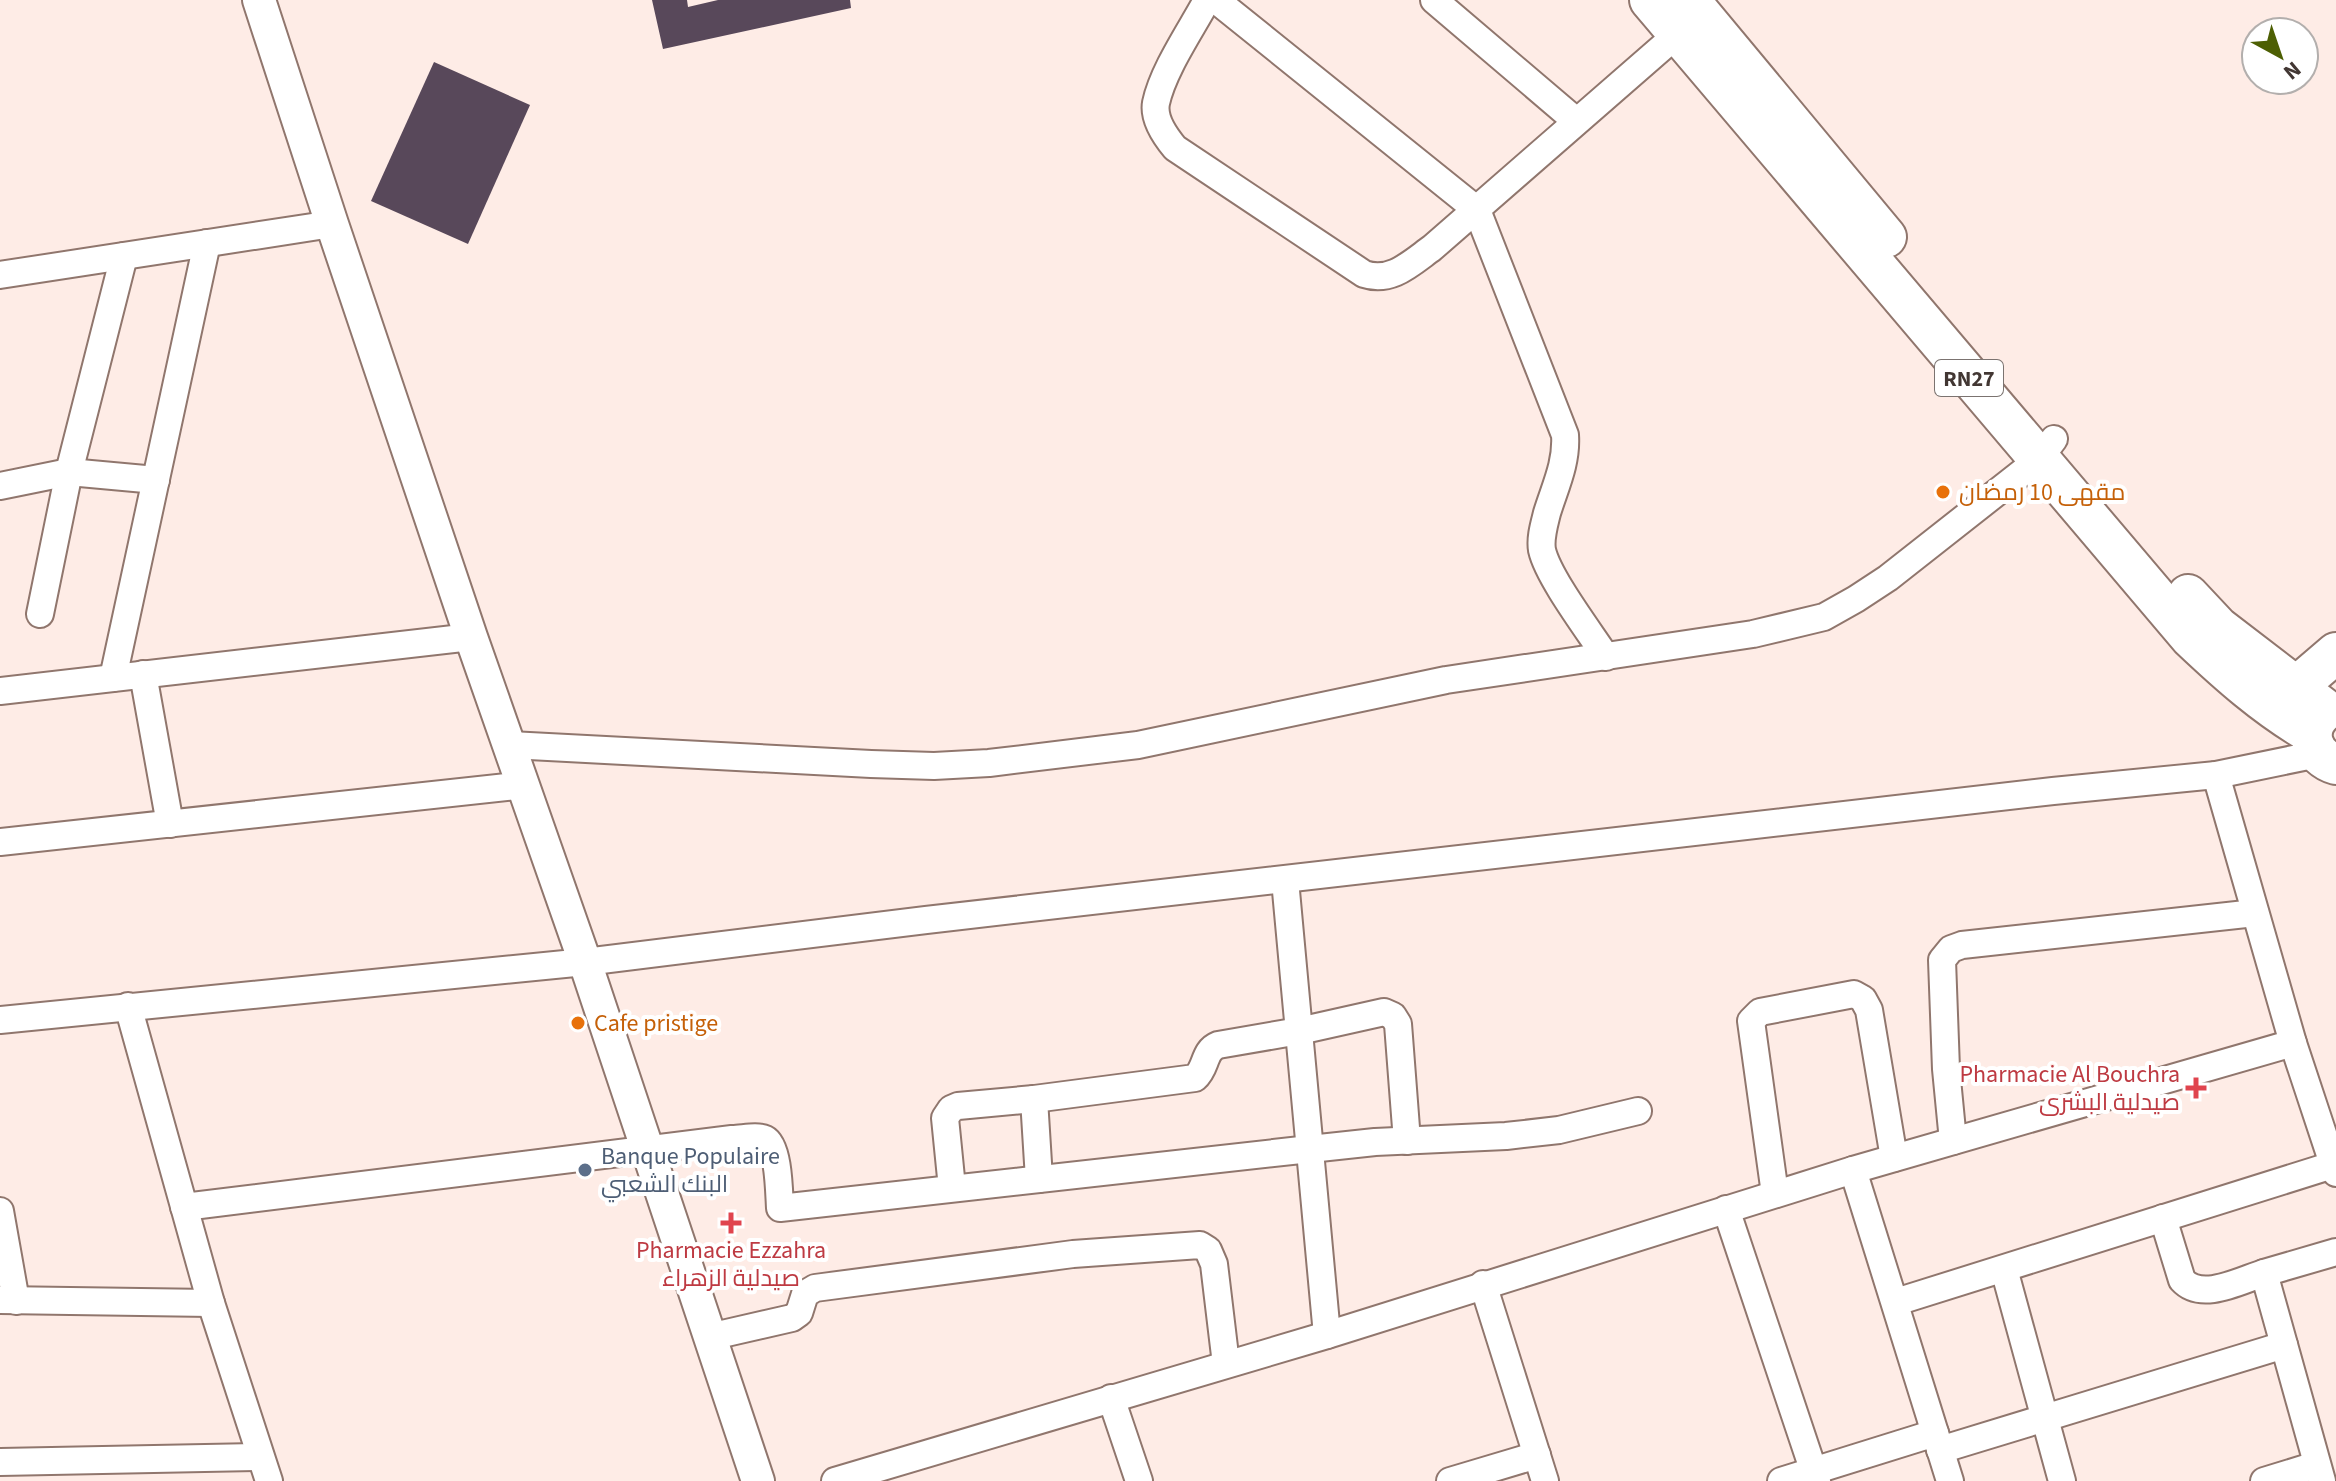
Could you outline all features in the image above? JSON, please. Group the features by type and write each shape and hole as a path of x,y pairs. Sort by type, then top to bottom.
{"main road":[{"name":"RN27","path":"1650,0 1689,16 2046,450 2218,627 2320,726"},
{"path":"2320,726 2336,653"}],"street":[{"path":"259,0 471,637 525,785 758,1481"},
{"path":"1207,0 1168,72 1155,104 1165,137 1175,148 1364,274 1376,278 1399,271 1477,210 1689,16"},
{"path":"1216,0 1477,210 1565,435 1564,462 1544,525 1542,548 1556,579 1606,657"},
{"path":"1434,0 1576,121"},
{"path":"0,275 332,224"},
{"path":"113,678 207,243"},
{"path":"40,614 69,472 124,256"},
{"path":"510,745 871,764 934,766 989,763 1138,745 1446,680 1753,634 1824,617 1888,578 2046,450"},
{"path":"0,486 69,472 156,480"},
{"path":"0,691 471,637"},
{"path":"143,674 170,824"},
{"path":"0,1020 585,962 926,920 2216,775 2295,761 2320,726"},
{"path":"1896,1302 2335,1167 2293,1043 2216,775"},
{"path":"0,842 525,785"},
{"path":"1285,880 1327,1335"},
{"path":"1953,1141 1946,1069 1942,960 1946,952 1962,945 2255,913"},
{"path":"1775,1194 1751,1021 1760,1012 1854,994 1863,999 1869,1010 1894,1158"},
{"path":"0,1462 264,1469 211,1303 128,1006"},
{"path":"952,1188 945,1118 958,1106 1195,1078 1203,1069 1212,1047 1384,1012 1393,1016 1398,1024 1407,1141"},
{"path":"835,1481 1327,1335 1853,1170 2293,1043"},
{"path":"1034,1099 1039,1179"},
{"path":"184,1207 732,1139 763,1138 769,1142 774,1153 780,1208 1310,1149 1506,1136 1559,1130 1638,1111"},
{"path":"1853,1170 1950,1481"},
{"path":"1726,1209 1815,1476"},
{"path":"0,1211 8,1300 211,1303"},
{"path":"2163,1218 2182,1280 2195,1291 2336,1252"},
{"path":"709,1337 792,1318 799,1313 805,1294 815,1288 1073,1254 1200,1245 1208,1250 1214,1264 1226,1364"},
{"path":"2004,1269 2062,1481"},
{"path":"2264,1273 2319,1473 2264,1481"},
{"path":"1483,1284 1545,1481"},
{"path":"1781,1481 1815,1476 1938,1442 2044,1418 2284,1345"},
{"path":"1111,1398 1139,1481"},
{"path":"1450,1481 1537,1455"}],"building":[{"path":"652,0 687,0 688,7 718,0 850,0 851,8 663,49"},
{"path":"434,62 530,105 468,244 371,201"}],"place":[{"name":"مقهى 10 رمضان","path":"1943,492"},
{"name":"Cafe pristige","path":"578,1023"},
{"name":"Pharmacie Al Bouchra صيدلية البشرى","path":"2196,1088"},
{"name":"Banque Populaire البنك الشعبي","path":"585,1170"},
{"name":"Pharmacie Ezzahra صيدلية الزهراء","path":"731,1223"}]}
